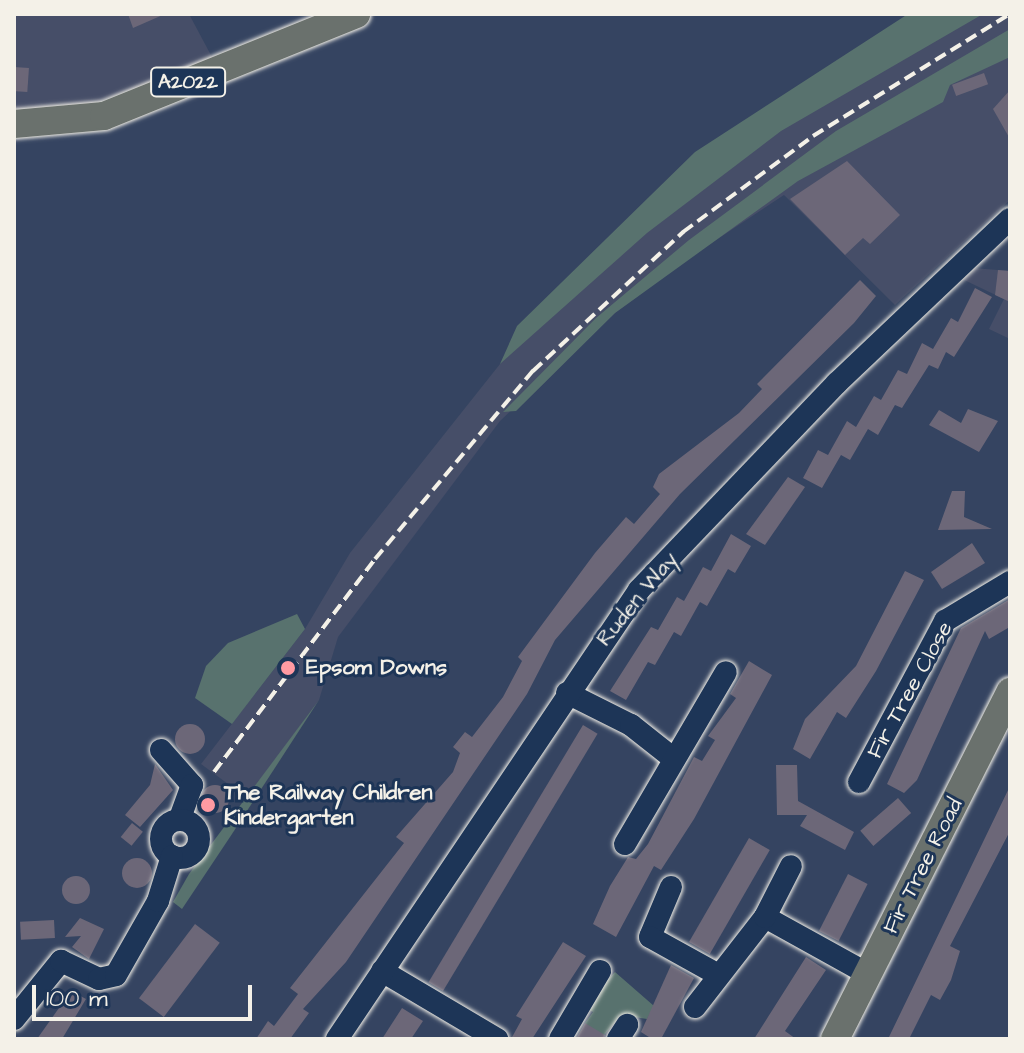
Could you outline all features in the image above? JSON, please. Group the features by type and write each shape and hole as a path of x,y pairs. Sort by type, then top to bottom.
{"main road":[{"name":"A2022","path":"14,124 104,116 356,14"},
{"name":"Fir Tree Road","path":"835,1039 1010,692"}],"street":[{"name":"Ruden Way","path":"337,1039 567,693 671,554 1010,219"},
{"name":"Fir Tree Close","path":"859,782 945,621 1010,582"},
{"path":"625,844 726,672"},
{"path":"567,693 631,725 674,759"},
{"path":"14,1019 23,1016 20,997 61,961 112,980 158,901 172,856 161,838 179,820 192,785 161,750"},
{"path":"695,1007 715,973 729,969 765,917 791,866"},
{"path":"671,887 650,937 715,973"},
{"path":"765,917 868,974"},
{"path":"382,971 497,1039"},
{"path":"560,1039 600,971"}],"shaded area":[{"path":"14,14 189,14 213,59 78,109 14,113"},
{"path":"908,14 1010,14 1010,200 895,305 784,195 698,252 615,313 500,421 338,637 319,700 247,798 201,764 305,629 350,553 500,364 585,273"},
{"path":"973,268 1010,271 1010,339 989,329 1004,299 960,278"}],"green space":[{"path":"908,14 983,14 781,131 647,233 500,364 517,326 695,152"},
{"path":"1010,29 1010,57 950,85 943,102 798,181 615,313 516,411 503,412 596,318 689,240 836,131"},
{"path":"297,614 305,629 232,724 195,698 206,666 228,643"},
{"path":"319,700 182,909 173,902 189,874"},
{"path":"615,972 654,1006 647,1019 621,1015 601,1039 585,1023 593,1012 583,1006"}],"building":[{"path":"128,14 165,14 133,28"},
{"path":"14,67 29,68 27,92 14,91"},
{"path":"984,73 988,84 956,96 952,85"},
{"path":"1010,90 1010,139 993,109"},
{"path":"847,161 900,215 870,244 863,238 845,255 790,199"},
{"path":"998,270 1010,271 1010,302 995,295"},
{"path":"860,280 876,296 854,323 680,494 555,640 527,694 346,962 303,1009 309,1013 290,1039 256,1039 268,1021 274,1026 298,994 290,988 404,843 396,837 453,772 460,753 453,747 465,732 472,737 503,697 522,661 518,657 595,553 626,517 634,524 660,494 653,487 659,474 739,413 762,389 757,384"},
{"path":"975,288 992,297 954,357 946,352 938,369 929,365 902,408 895,405 878,435 868,429 850,460 841,455 822,488 803,478 818,450 828,455 847,421 856,427 874,396 881,400 898,370 907,374 922,343 933,349 951,318 958,322"},
{"path":"968,409 998,421 979,452 929,425 939,410 961,423"},
{"path":"788,477 805,487 765,545 746,534"},
{"path":"952,491 965,491 964,517 992,529 938,530"},
{"path":"731,534 751,546 735,573 728,569 707,606 700,602 681,636 674,632 655,665 648,662 626,700 610,691 651,627 658,630 677,597 684,601 703,567 711,571"},
{"path":"972,543 985,563 942,589 931,572"},
{"path":"905,571 924,580 876,671 846,718 837,712 810,759 793,749 805,719 856,666"},
{"path":"1010,599 1008,628 989,639 985,631 917,780 904,793 887,784 961,628"},
{"path":"749,661 772,675 694,819 661,870 654,866 616,937 593,924 610,886 628,857 636,859 648,844 694,757 702,761 715,740 708,736 736,698 730,694"},
{"path":"190,724 196,725 204,733 204,745 196,753 190,754 184,753 176,745 175,739 176,733 184,725"},
{"path":"583,725 598,734 443,991 428,982"},
{"path":"155,764 173,790 140,827 125,815 150,785"},
{"path":"776,765 797,765 798,801 854,832 845,850 800,826 807,815 777,815"},
{"path":"215,785 225,789 229,799 225,809 215,813 205,809 201,799 205,789"},
{"path":"1010,786 1010,831 950,946 960,951 951,980 940,1000 931,995 909,1039 888,1039"},
{"path":"898,798 911,813 873,846 860,831"},
{"path":"132,823 143,832 132,846 121,837"},
{"path":"749,838 770,850 710,954 689,942"},
{"path":"137,858 148,862 152,873 148,884 137,888 126,884 122,873 126,862"},
{"path":"848,874 868,884 839,941 819,931"},
{"path":"76,876 86,880 90,890 86,900 76,904 66,900 62,890 66,880"},
{"path":"80,918 104,929 89,959 72,947 81,936 65,937"},
{"path":"54,920 55,938 21,940 20,922"},
{"path":"195,924 220,943 164,1017 139,998"},
{"path":"563,942 586,956 532,1039 511,1039 522,1019 516,1016"},
{"path":"806,957 826,970 785,1031 796,1039 754,1039"},
{"path":"671,965 694,978 661,1039 652,1039 641,1032"},
{"path":"71,991 86,999 62,1039 37,1039"},
{"path":"402,1008 423,1021 411,1039 382,1039"},
{"path":"585,1023 605,1035 604,1039 576,1039"}],"railway":[{"path":"214,772 375,559 533,371 683,232 813,136 1010,14"}],"place":[{"name":"Epsom Downs","path":"288,668"},
{"name":"The Railway Children Kindergarten","path":"208,805"}]}
